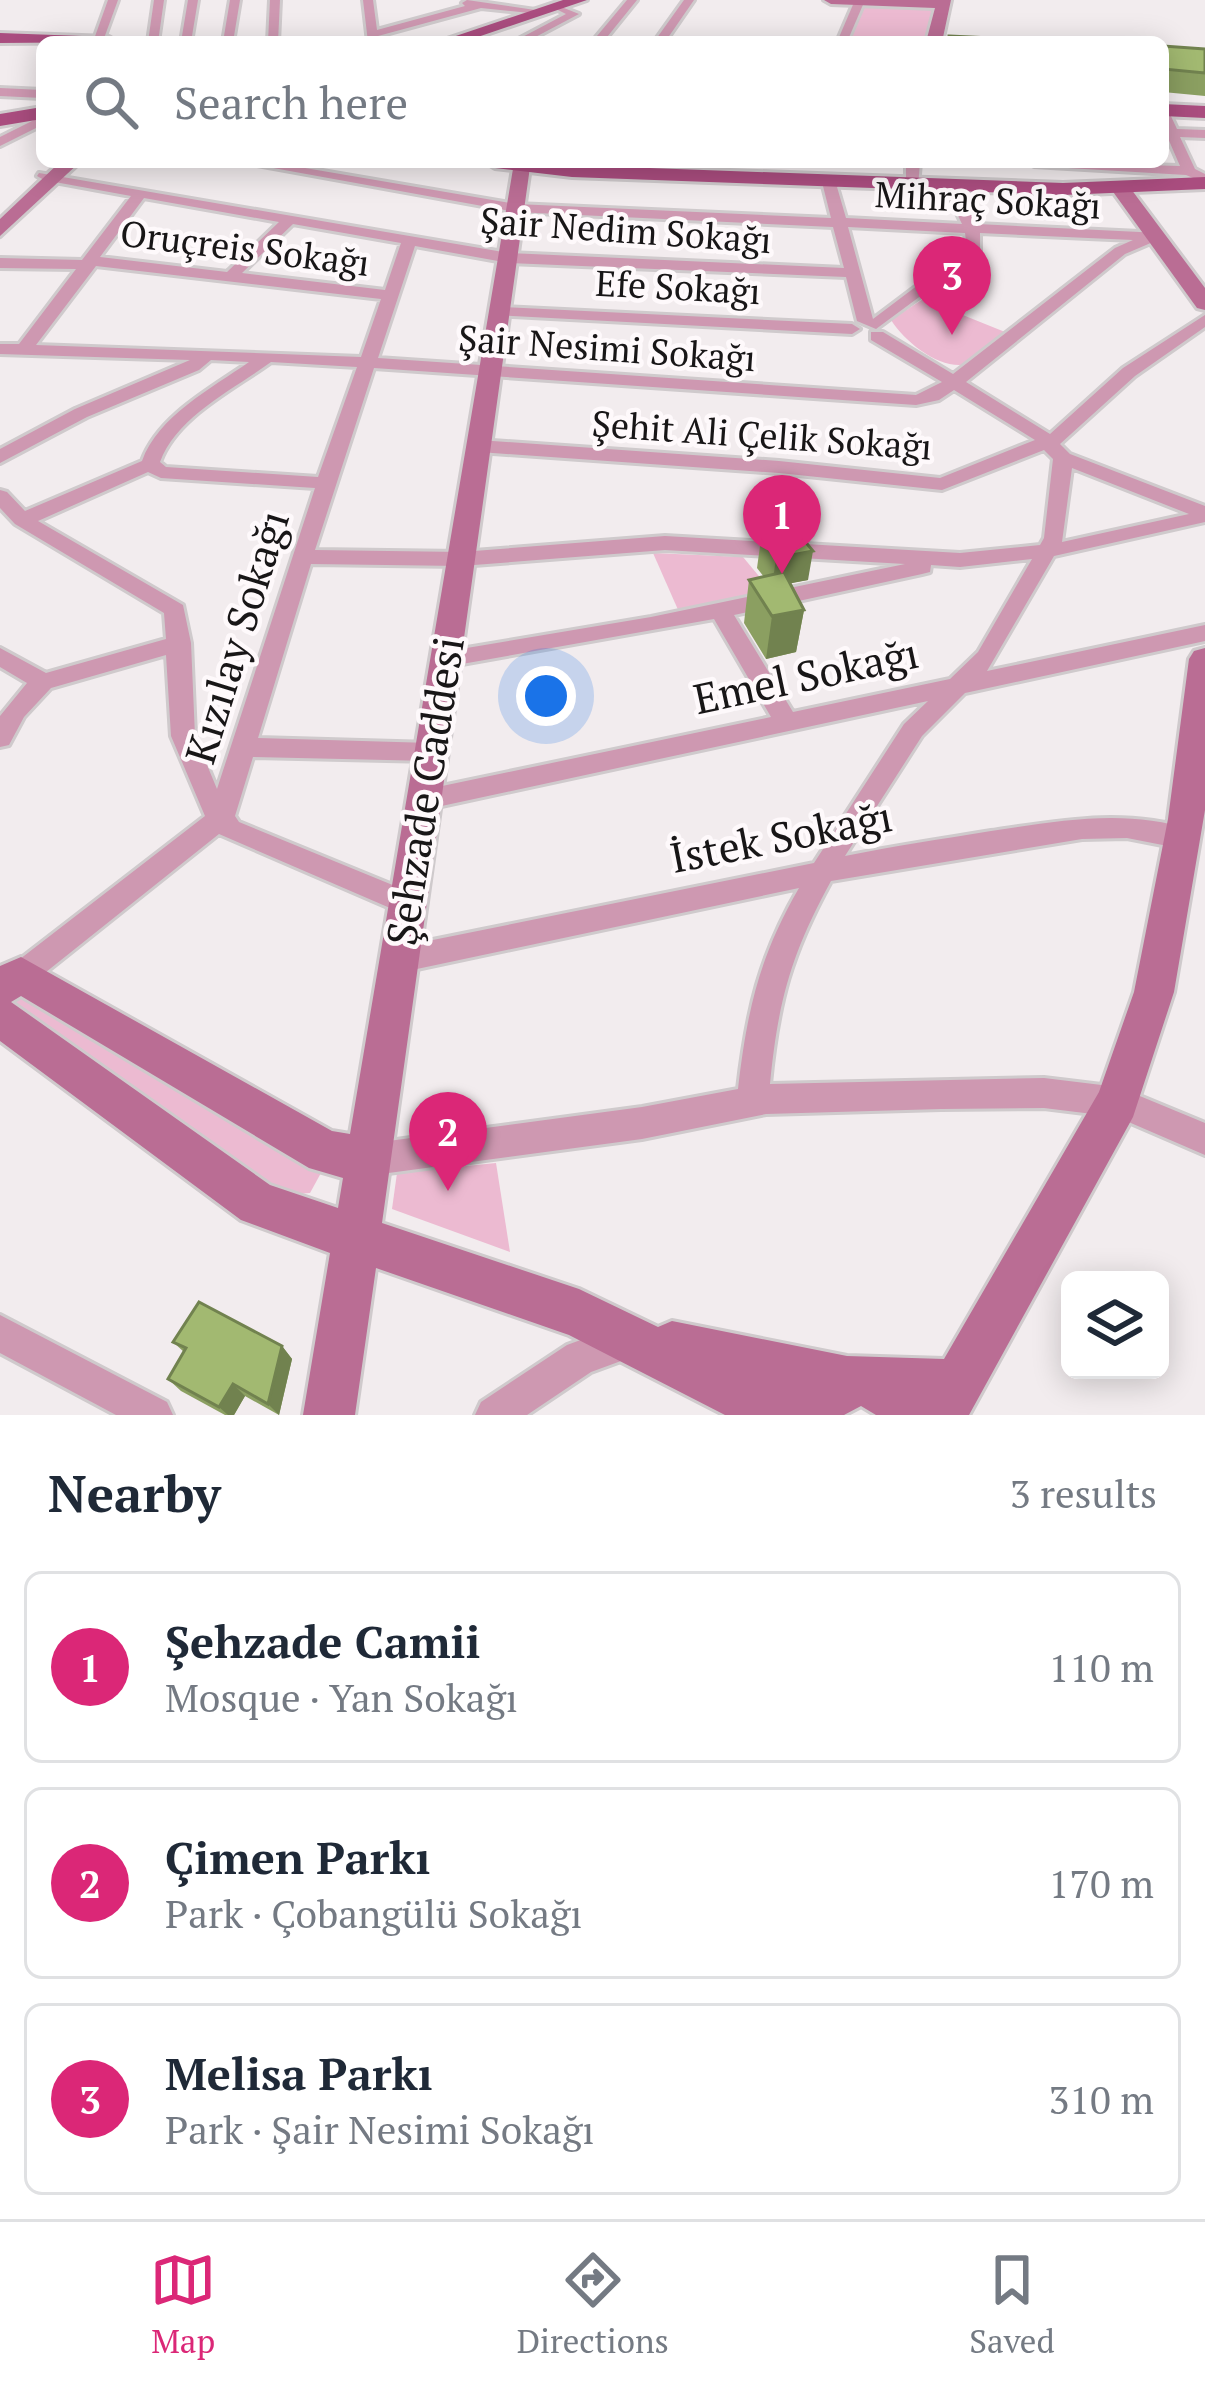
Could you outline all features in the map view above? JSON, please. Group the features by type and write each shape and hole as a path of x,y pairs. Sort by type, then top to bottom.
{"main road":[{"path":"450,36 579,0"},
{"path":"468,36 534,11"},
{"path":"0,38 36,39"},
{"path":"1169,111 1205,112"},
{"path":"0,120 36,117"},
{"path":"644,168 836,181 913,173 944,185 1121,189 1200,178"}],"street":[{"path":"100,36 113,0"},
{"path":"154,36 159,0"},
{"path":"187,36 194,0"},
{"path":"229,36 235,0"},
{"path":"273,36 275,0"},
{"path":"368,0 373,36"},
{"path":"436,0 534,11"},
{"path":"602,36 632,0"},
{"path":"662,36 689,0"},
{"path":"830,0 942,1 935,36"},
{"path":"845,36 860,0"},
{"path":"530,36 574,14 560,3"},
{"path":"379,36 479,4"},
{"path":"0,92 36,94"},
{"path":"0,142 36,120"},
{"path":"1169,132 1205,134"},
{"path":"1169,135 1200,178"},
{"name":"Şehzade Caddesi","path":"329,1415 521,168"},
{"path":"1096,168 1200,178"},
{"path":"0,230 9,206 53,172"},
{"name":"Şair Nedim Sokağı","path":"53,172 140,193 270,184 290,219 509,258 851,273"},
{"path":"836,181 830,186 838,224 868,328 1037,432 1055,451 1205,514"},
{"name":"Mihraç Sokağı","path":"270,184 516,208 1155,236"},
{"path":"868,328 969,258 976,244 952,189 944,185"},
{"path":"1121,189 1205,303"},
{"path":"24,350 140,193"},
{"path":"230,277 290,219"},
{"name":"Şair Nesimi Sokağı","path":"0,349 268,356 898,401 933,396 955,382 1120,251 1155,236"},
{"name":"Kızılay Sokağı","path":"11,982 221,818 326,484 410,239"},
{"name":"Oruçreis Sokağı","path":"0,263 90,263 392,296"},
{"name":"Efe Sokağı","path":"501,312 868,328"},
{"name":"Şehit Ali Çelik Sokağı","path":"479,446 942,484 1055,451 1060,437 1130,371 1205,320"},
{"path":"0,457 81,413 193,366 208,354"},
{"path":"149,464 151,453 167,434 268,356"},
{"path":"752,1102 762,1013 790,930 913,730 986,658 1048,552 1055,451"},
{"path":"149,464 161,472 326,484"},
{"path":"22,520 149,464"},
{"path":"0,496 22,520 175,610 183,736 211,805 230,830 407,903"},
{"path":"446,659 721,610 960,560 1048,552 1205,514"},
{"path":"304,556 461,559 665,543 960,560"},
{"path":"721,610 785,720"},
{"name":"Emel Sokağı","path":"423,800 1205,633"},
{"path":"0,738 15,710 43,682 180,643"},
{"path":"0,656 43,682"},
{"path":"494,1415 580,1358 635,1339 840,1392 949,1400 1118,1102 1154,992 1183,838 1205,658"},
{"path":"246,747 431,752"},
{"name":"İstek Sokağı","path":"398,960 824,869 1082,828 1127,826 1183,838"},
{"path":"11,982 325,1151 366,1160 642,1123 752,1102 1044,1093 1118,1102 1205,1139"},
{"path":"0,1016 257,1204 579,1314 780,1415"},
{"path":"0,1333 154,1415"},
{"path":"840,1392 889,1390 910,1415"}],"shaded area":[{"path":"867,2 938,4 929,36 851,36"},
{"path":"923,299 1006,332 962,365 942,362 904,337 891,320"},
{"path":"653,553 743,557 772,592 679,612"},
{"path":"27,988 327,1162 310,1193 270,1196 9,1004"},
{"path":"496,1163 510,1252 392,1209 397,1173"}],"building":[{"path":"1169,46 1205,49 1205,73 1169,70"},
{"path":"798,533 813,551 776,558 761,539"},
{"path":"784,572 804,610 772,616 749,580"},
{"path":"199,1302 282,1346 268,1404 233,1384 219,1407 168,1379 186,1348 173,1342"}],"place":[{"name":"Melisa Parkı","path":"952,335"},
{"name":"Şehzade Camii","path":"782,574"},
{"name":"Çimen Parkı","path":"448,1191"}]}
